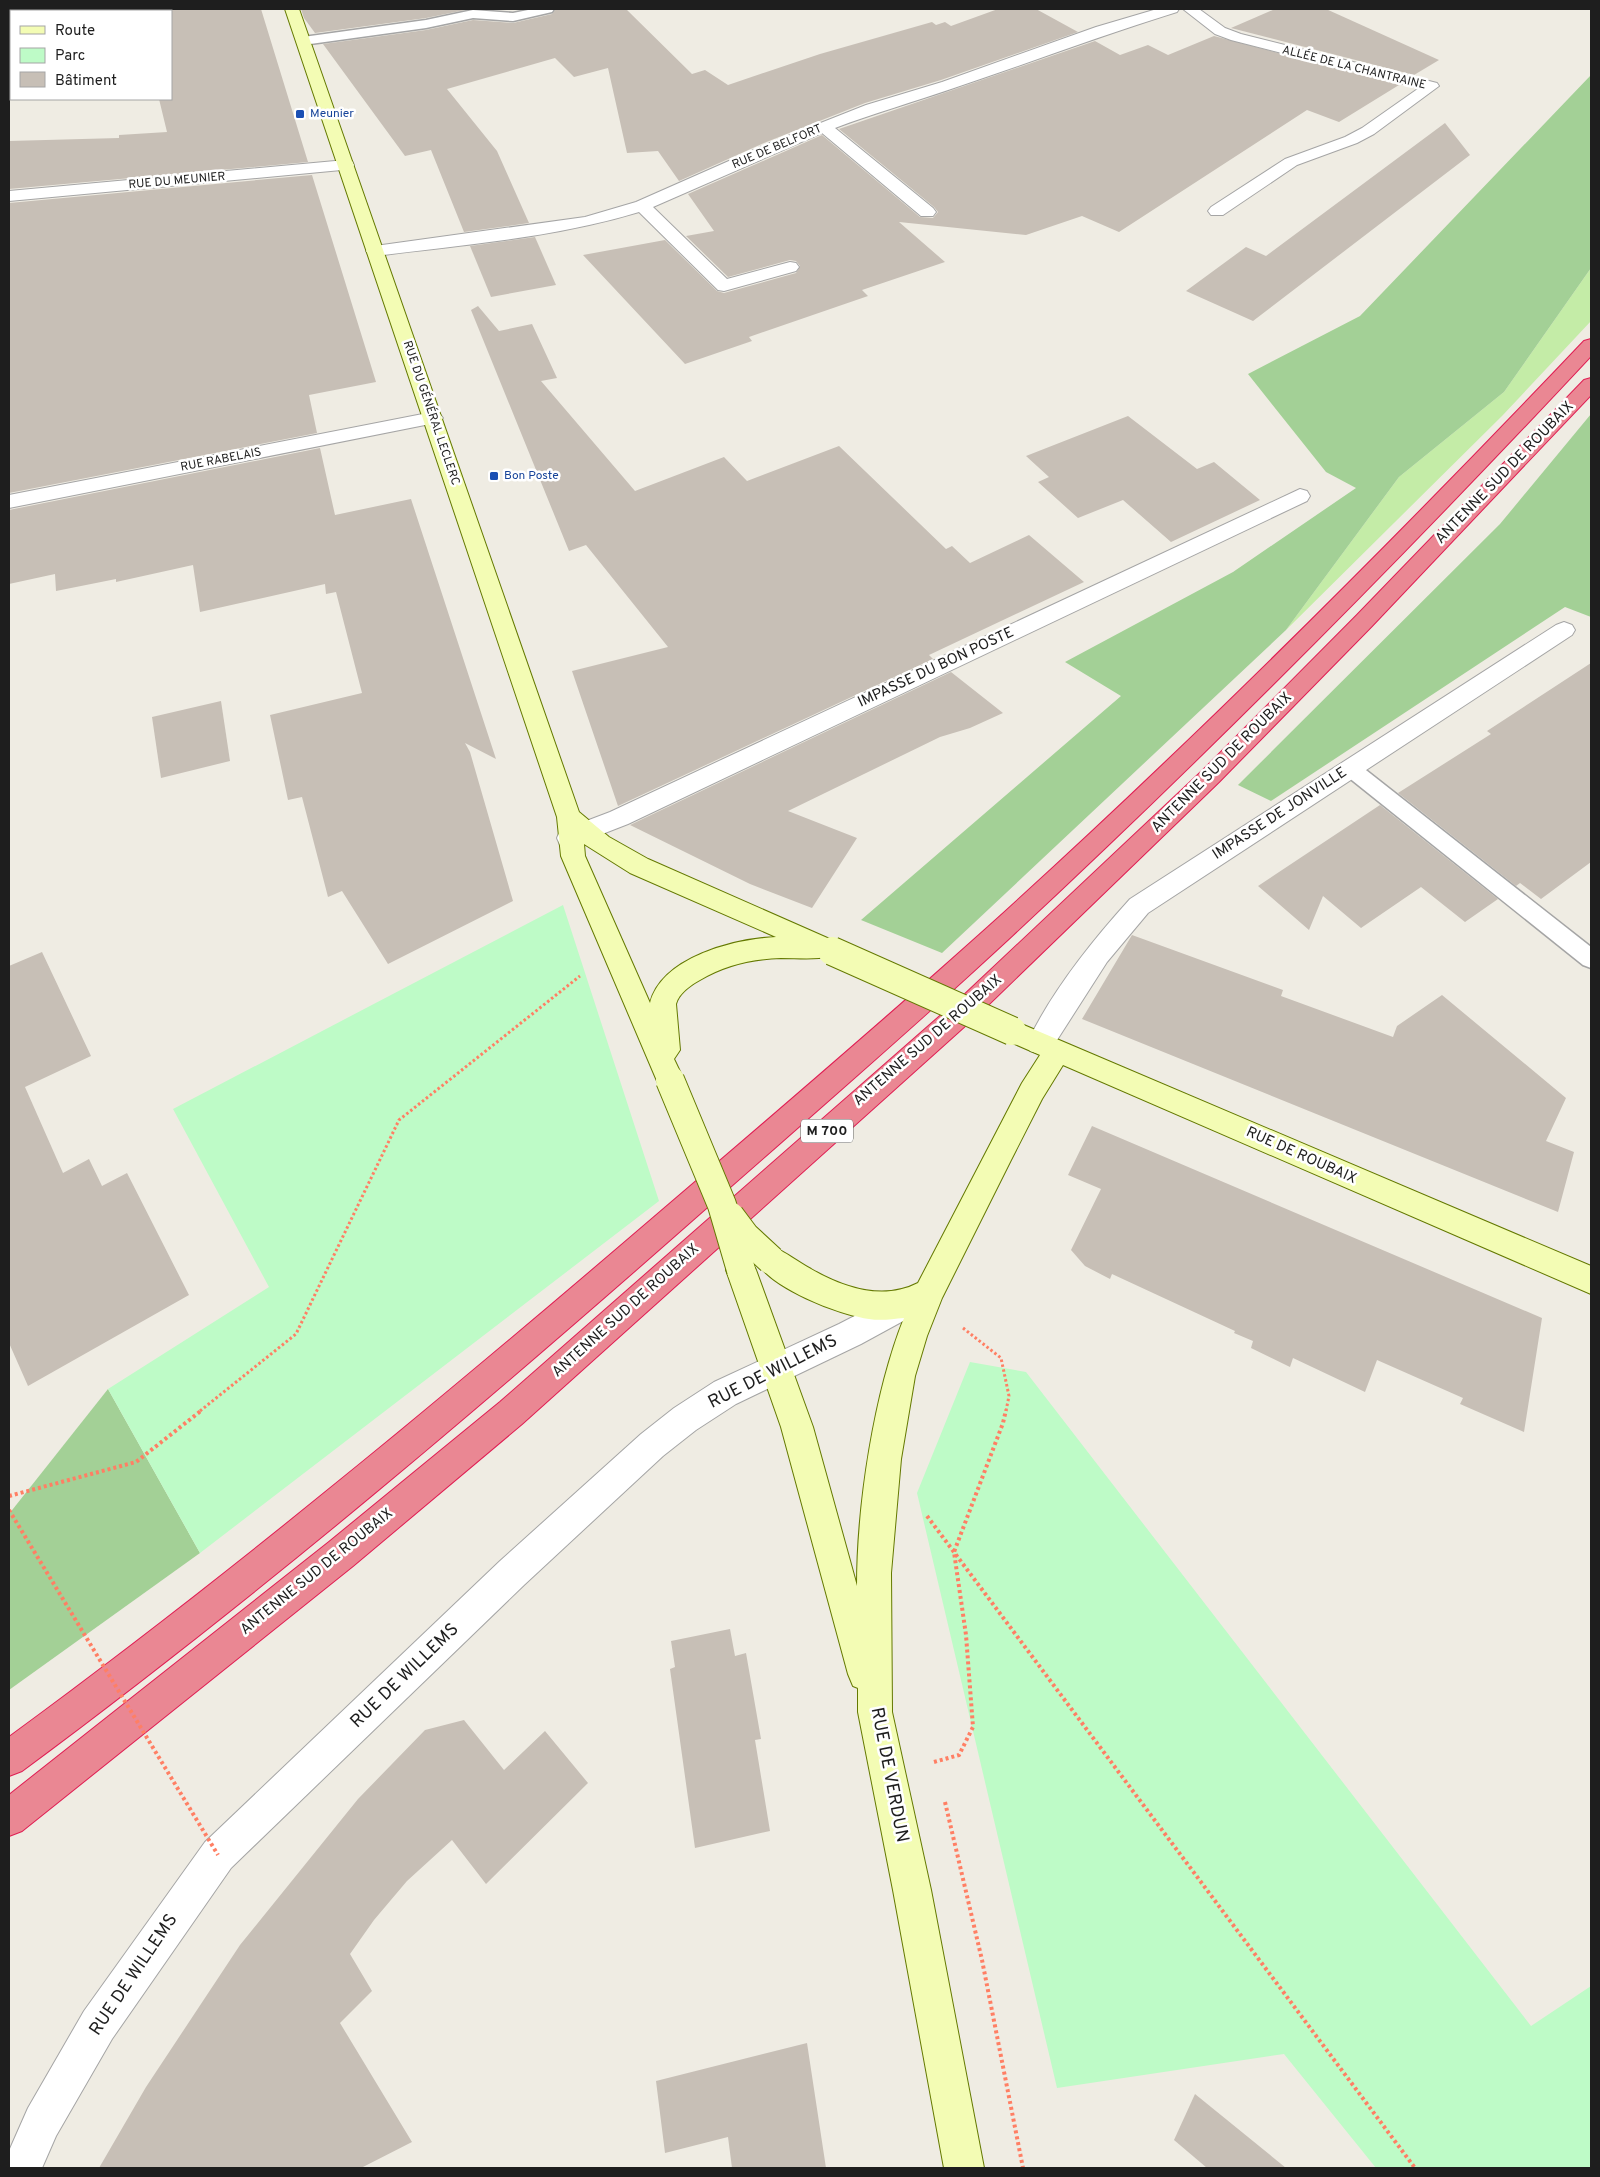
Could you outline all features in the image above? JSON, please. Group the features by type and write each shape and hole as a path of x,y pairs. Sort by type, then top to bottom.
{"highway":[{"name":"ANTENNE SUD DE ROUBAIX","path":"9,1758 186,1626 403,1450 610,1275 940,985 1038,896 1335,608 1426,518 1591,345"},
{"name":"ANTENNE SUD DE ROUBAIX","path":"9,1818 341,1554 511,1413 974,1002 1044,938 1299,686 1591,384"}],"main road":[{"name":"RUE DU GÉNÉRAL LECLERC","path":"292,9 575,829 573,856 670,1080"},
{"name":"RUE DE ROUBAIX","path":"575,829 639,866 1418,1208 1591,1280"},
{"path":"832,951 774,948 739,951 719,957 684,977 670,989 663,1003 663,1025 670,1080 722,1204 741,1270 797,1427 832,1549 875,1712"},
{"path":"722,1204 745,1236 770,1260 796,1278 845,1298 874,1306 917,1299 1028,1099 1049,1046"},
{"name":"RUE DE VERDUN","path":"917,1299 912,1336 900,1376 885,1459 874,1573 875,1712 912,1890 964,2168"}],"street":[{"name":"RUE DE BELFORT","path":"375,251 556,228 586,222 642,206 771,148 872,108 948,86 1101,30 1172,9"},
{"name":"ALLÉE DE LA CHANTRAINE","path":"1190,9 1220,31 1236,37 1431,86 1368,131 1351,140 1291,162 1217,211"},
{"path":"824,127 927,212"},
{"name":"RUE DU MEUNIER","path":"9,196 346,165"},
{"path":"642,206 724,286 790,267"},
{"name":"RUE RABELAIS","path":"9,502 433,418"},
{"name":"IMPASSE DU BON POSTE","path":"575,829 628,814 1300,496"},
{"name":"IMPASSE DE JONVILLE","path":"1049,1046 1083,974 1109,937 1139,906 1564,630"},
{"name":"RUE DE WILLEMS","path":"22,2168 42,2122 98,2025 218,1855 512,1573 652,1445 685,1419 725,1393 917,1299"}],"lane":[{"path":"303,41 426,24 473,14 513,17 548,9"},
{"path":"1350,768 1591,959"}],"path":[{"path":"9,1496 136,1462 296,1334 399,1120 613,949"},
{"path":"917,1299 964,1329 1000,1358 1009,1396 1003,1423 954,1552 966,1635 972,1727 959,1755 926,1764"},
{"path":"885,1459 1415,2168"},
{"path":"9,1510 218,1855"},
{"path":"944,1799 948,1808 982,1960 1024,2168"}],"green space":[{"path":"1591,75 1591,268 1504,392 1399,477 1286,630 942,953 861,920 1121,696 1065,662 1233,572 1356,488 1326,472 1248,374 1360,316"},
{"path":"1591,268 1591,321 1502,416 1286,630 1399,477 1504,392"},
{"path":"1591,414 1591,617 1565,607 1271,801 1238,785 1500,524"},
{"path":"563,905 659,1201 200,1553 108,1389 269,1287 173,1109"},
{"path":"970,1362 1026,1372 1531,2026 1591,1986 1591,2167 1376,2168 1284,2054 1057,2088 917,1493"},
{"path":"108,1389 200,1553 9,1690 9,1514"}],"building":[{"path":"261,9 308,162 9,189 9,141 119,138 119,135 167,132 159,100 172,100 171,10"},
{"path":"301,9 470,9 426,18 315,33 304,18"},
{"path":"556,9 626,9 692,74 705,70 728,85 820,54 932,22 936,25 945,22 951,26 998,9 1036,9 1078,32 941,80 865,103 764,143 679,181 658,151 627,153 608,68 574,77 555,58 447,89 497,151 529,223 464,232 431,150 405,156 323,44 426,30 473,20 513,23 552,14"},
{"path":"1275,9 1326,9 1439,60 1414,75 1231,28"},
{"path":"1214,36 1399,85 1339,122 1307,110 1119,232 1082,216 1026,235 899,222 945,262 862,290 868,296 749,337 752,341 685,364 583,255 665,240 717,291 724,293 796,273 800,266 796,261 790,260 728,277 686,236 714,231 688,194 822,135 920,217 933,218 938,212 934,207 839,129 1095,41 1120,55 1148,45 1168,55"},
{"path":"1445,123 1470,155 1253,321 1186,291 1246,247 1266,256"},
{"path":"312,175 376,382 309,395 317,433 9,493 9,203"},
{"path":"535,237 556,285 491,297 470,246"},
{"path":"478,306 499,331 532,324 557,378 541,381 635,491 724,457 747,481 839,446 946,549 952,546 970,563 1029,535 1084,582 929,655 933,659 618,806 572,671 668,647 586,545 569,551 471,310"},
{"path":"1128,416 1197,469 1214,462 1260,500 1171,542 1123,500 1078,518 1038,482 1049,477 1026,456"},
{"path":"320,448 335,515 411,499 496,759 465,743 470,752 513,901 388,964 342,891 328,897 302,797 288,800 270,715 362,693 336,592 326,594 325,584 200,612 193,565 116,582 116,579 56,591 55,574 9,584 9,510"},
{"path":"1591,663 1591,862 1541,899 1520,883 1516,886 1398,793 1491,734 1487,731"},
{"path":"951,672 1003,713 970,728 940,737 788,811 857,838 812,908 750,884 630,825"},
{"path":"221,701 230,761 161,778 152,717"},
{"path":"1380,805 1498,899 1465,922 1421,887 1361,928 1323,896 1309,930 1258,886"},
{"path":"1132,935 1283,990 1281,996 1393,1037 1397,1026 1442,995 1566,1098 1546,1141 1574,1152 1558,1212 1082,1019"},
{"path":"42,952 91,1056 25,1087 63,1173 89,1159 102,1186 127,1173 189,1295 28,1386 9,1343 9,966"},
{"path":"1092,1126 1542,1318 1524,1432 1460,1404 1463,1398 1377,1360 1365,1392 1293,1358 1290,1367 1251,1348 1253,1341 1234,1333 1235,1331 1112,1274 1110,1279 1085,1266 1071,1250 1101,1189 1068,1175"},
{"path":"730,1629 735,1656 746,1653 761,1739 755,1740 770,1831 695,1848 670,1669 675,1667 671,1641"},
{"path":"464,1720 504,1770 545,1731 588,1783 486,1884 452,1840 407,1881 374,1920 350,1954 372,1991 340,2023 412,2142 361,2168 99,2168 146,2087 240,1945 358,1799 425,1730"},
{"path":"807,2043 826,2168 732,2168 728,2137 665,2153 656,2081"},
{"path":"1195,2094 1286,2168 1207,2168 1174,2140"}],"place":[{"name":"Meunier","path":"300,114"},
{"name":"Bon Poste","path":"494,476"}]}
